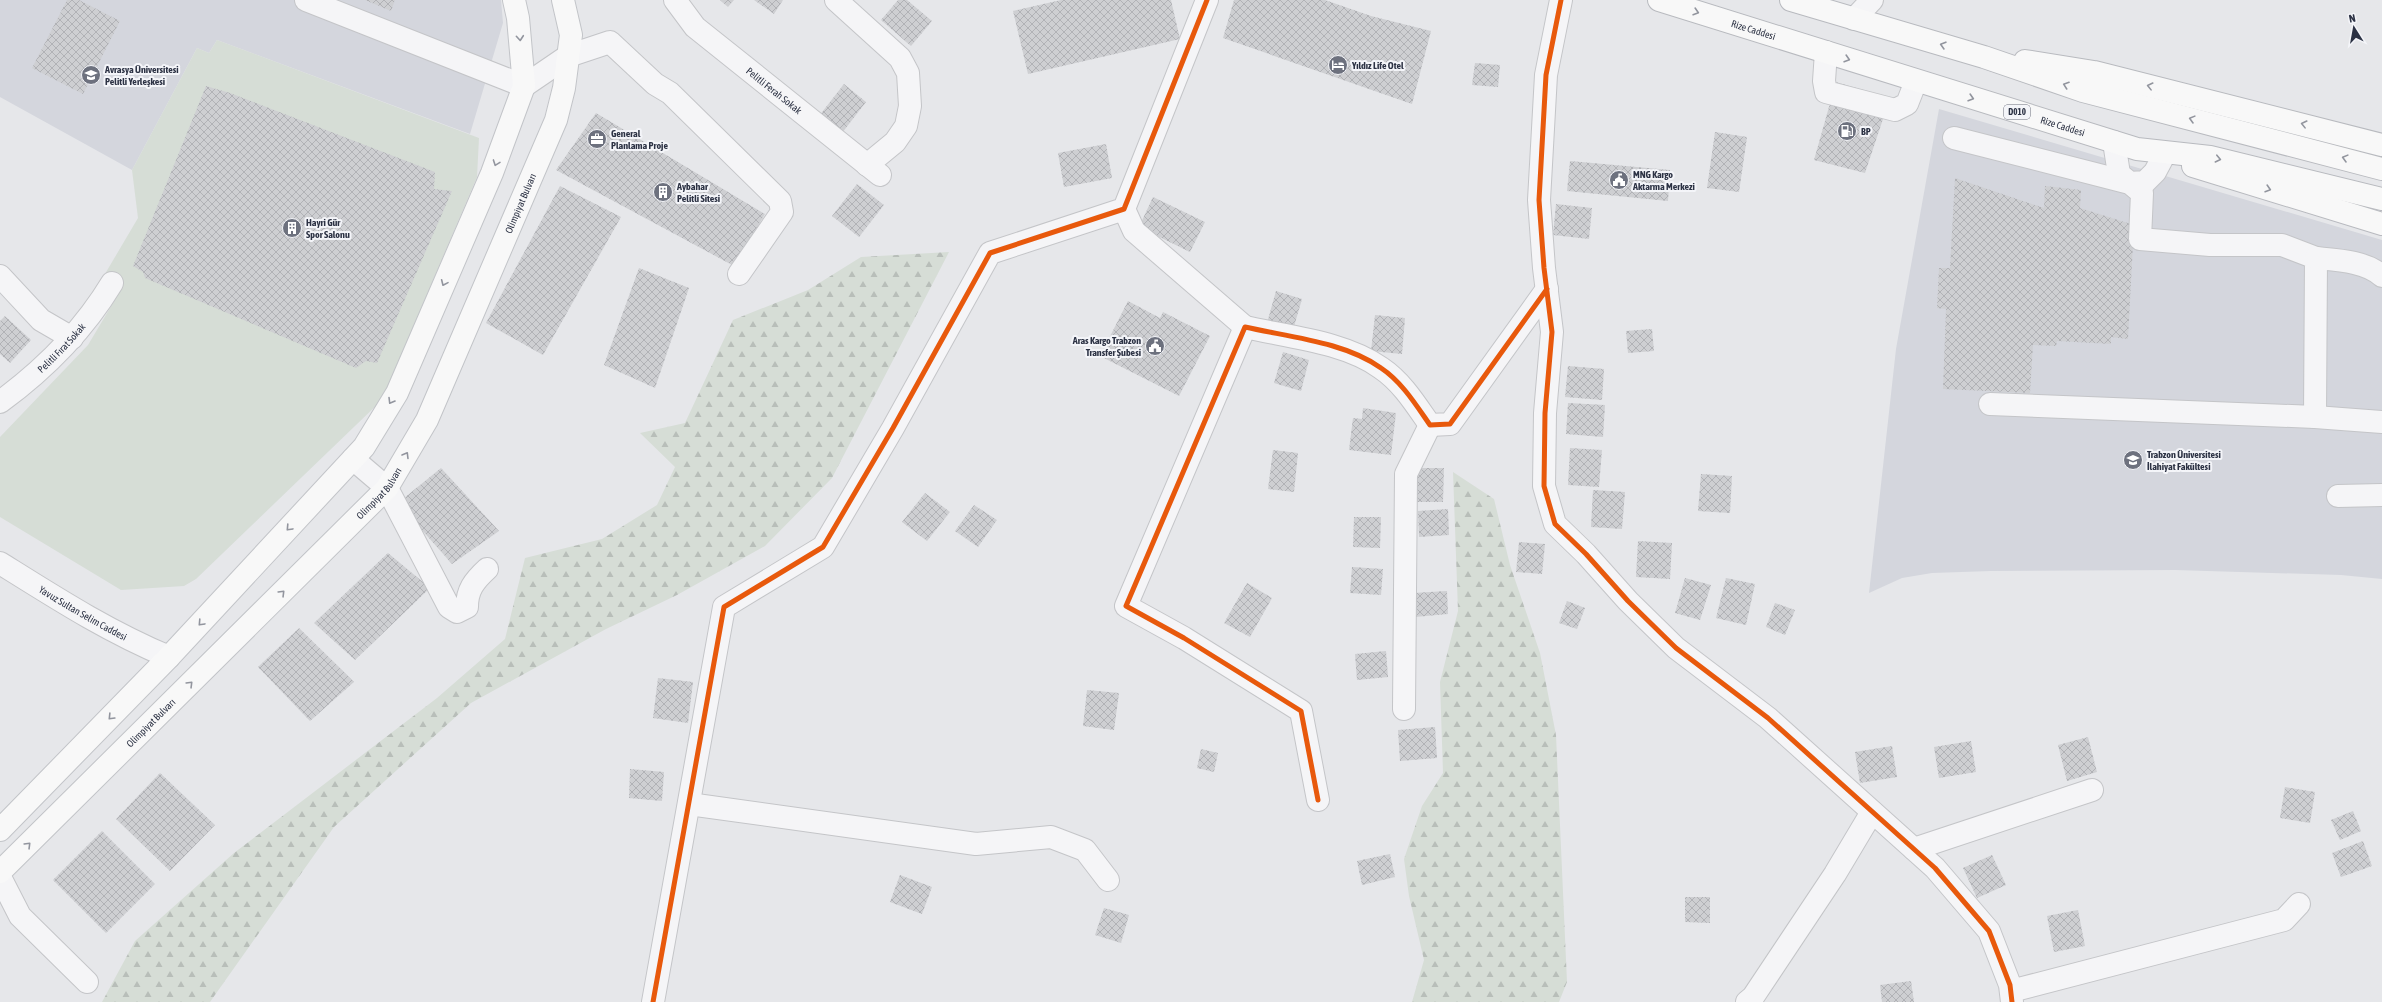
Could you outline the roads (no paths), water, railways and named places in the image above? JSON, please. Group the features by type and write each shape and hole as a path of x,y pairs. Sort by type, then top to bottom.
{"main road":[{"path":"0,830 169,657 364,447 396,393 492,173 524,86 518,18 514,0"},
{"name":"Olimpiyat Bulvarı","path":"0,872 387,488 427,420 553,128 564,88 571,35 563,0"},
{"name":"Rize Caddesi","path":"1659,0 2137,149 2210,157 2382,199"},
{"path":"1791,0 1984,57 2083,91 2382,169"},
{"path":"1984,57 2094,72 2382,145"},
{"path":"2137,149 2382,224"}],"street":[{"path":"306,0 524,86 568,56 610,42 655,84 670,93 780,201 782,212 739,274"},
{"name":"Pelitli Ferah Sokak","path":"675,0 695,27 874,170 906,126 910,106 908,73 900,58 836,0"},
{"path":"1207,0 1124,209 1134,231 1245,327 1351,350 1387,373 1407,392 1430,426"},
{"path":"1561,0 1546,75 1539,200 1552,332 1545,413 1544,486 1555,524 1586,554 1628,601 1676,648 1768,718 1935,868 1988,931 2010,984 2011,997 2284,920 2299,904"},
{"path":"1854,19 1872,0"},
{"path":"1826,52 1824,81 1826,92 1895,110 1907,104 1916,81"},
{"path":"1954,138 2130,183 2145,182 2155,172 2163,157"},
{"path":"2114,142 2119,174 2142,193 2140,239 2210,245 2282,245 2316,258 2346,261 2377,271 2382,276"},
{"path":"653,1002 724,607 823,547 893,428 990,253 1124,209"},
{"path":"2315,417 2316,258"},
{"path":"0,276 41,320 72,338"},
{"name":"Pelitli Fırat Sokak","path":"0,402 56,356 97,308 112,283"},
{"path":"1430,426 1450,424 1547,289"},
{"path":"1245,327 1126,606 1184,638 1301,711 1318,800"},
{"path":"1990,404 2315,417 2382,422"},
{"path":"1404,709 1406,474 1430,426"},
{"path":"353,459 387,488 449,607 457,612 467,607 467,593 476,579 486,569"},
{"path":"2338,496 2382,496"},
{"name":"Yavuz Sultan Selim Caddesi","path":"0,562 95,623 125,639 169,657"},
{"path":"1914,849 2092,790"},
{"path":"689,804 976,844 1051,837 1085,850 1108,880"},
{"path":"1747,1002 1753,997 1822,893 1872,812"},
{"path":"0,877 20,916 87,982"}],"place":[{"name":"Yıldız Life Otel","path":"1338,65"},
{"name":"Avrasya Üniversitesi Pelitli Yerleşkesi","path":"91,75"},
{"name":"BP","path":"1847,131"},
{"name":"General Planlama Proje","path":"597,139"},
{"name":"MNG Kargo Aktarma Merkezi","path":"1619,180"},
{"name":"Aybahar Pelitli Sitesi","path":"663,192"},
{"name":"Hayri Gür Spor Salonu","path":"292,228"},
{"name":"Aras Kargo Trabzon Transfer Şubesi","path":"1155,346"},
{"name":"Trabzon Üniversitesi İlahiyat Fakültesi","path":"2133,460"}]}
